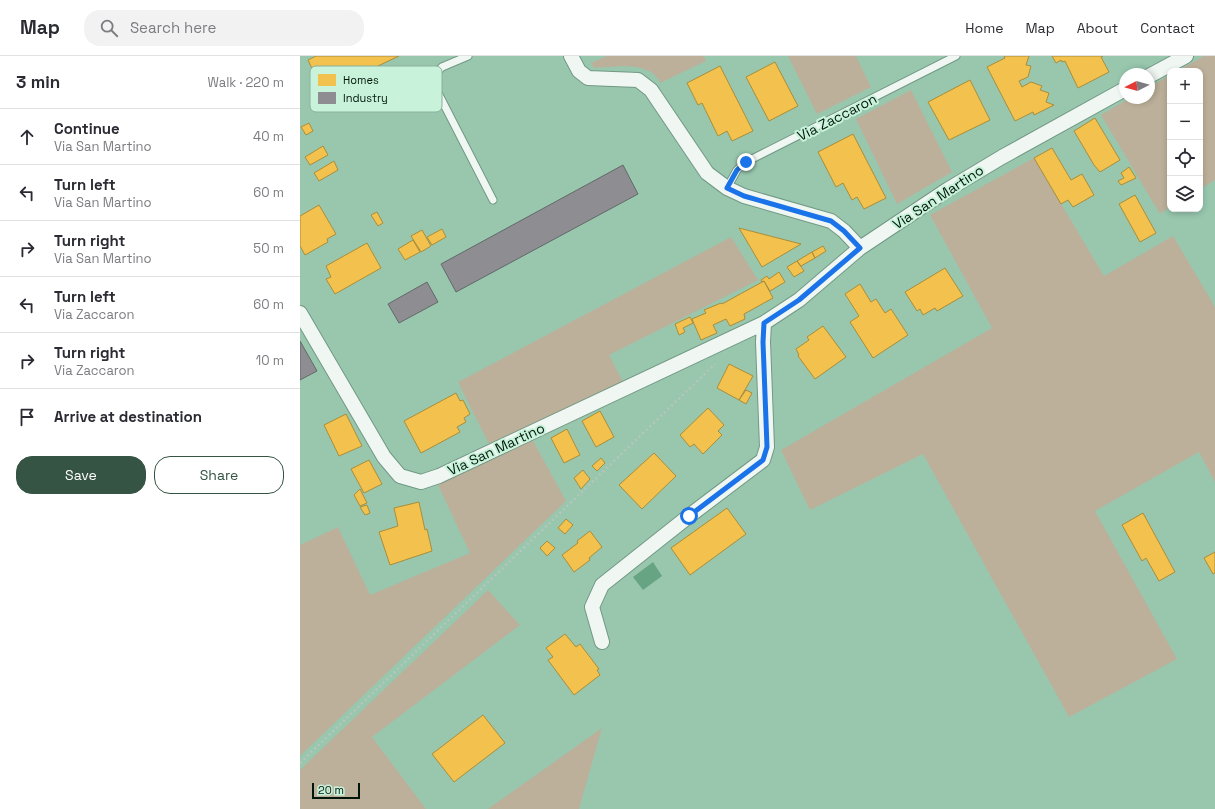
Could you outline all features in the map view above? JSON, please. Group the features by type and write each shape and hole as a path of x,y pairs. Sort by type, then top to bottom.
{"street":[{"path":"571,56 579,71 588,78 638,80 651,90 707,173 727,188 744,196 831,221 844,231 860,248"},
{"path":"1155,73 1186,56"},
{"name":"Via San Martino","path":"300,313 384,457 400,476 421,482 439,476 764,323 799,300 860,248 947,190 995,161 1119,92"},
{"path":"602,642 592,607 602,585 763,460 767,447 763,342 764,323"}],"lane":[{"path":"442,67 468,56"},
{"name":"Via Zaccaron","path":"727,188 737,170 746,162 956,56"},
{"path":"442,101 493,200"}],"path":[{"path":"300,763 717,362 718,344"}],"shaded area":[{"path":"607,56 704,56 706,61 660,83 649,71 640,68 621,66 594,68 591,63"},
{"path":"788,56 856,56 871,87 817,114"},
{"path":"1204,56 1215,56 1215,180 1203,187 1203,68 1182,68"},
{"path":"1167,77 1167,209 1160,214 1101,115 1120,104 1155,104 1155,84"},
{"path":"911,90 952,172 897,204 856,119"},
{"path":"1034,158 1104,276 1173,236 1215,307 1215,482 1199,452 1095,511 1177,659 1069,717 923,454 810,510 781,450 992,328 930,215"},
{"path":"731,237 758,280 609,355 623,382 489,444 458,382"},
{"path":"532,439 566,501 300,756 300,545 338,527 370,595 470,553 438,485"},
{"path":"653,562 662,576 643,590 633,577"},
{"path":"488,590 520,625 372,737 426,809 300,809 300,770"},
{"path":"602,728 579,809 488,809"}],"building: Homes":[{"path":"316,56 399,56 378,66 311,66 308,60"},
{"path":"1004,56 1029,56 1026,65 1031,66 1028,77 1019,81 1022,87 1031,82 1042,86 1040,90 1049,93 1046,102 1054,105 1034,115 1033,112 1015,121 987,67 1005,58"},
{"path":"1052,56 1103,56 1101,57 1109,72 1078,88 1065,61 1062,62 1061,60 1056,63"},
{"path":"775,62 798,106 769,121 746,77"},
{"path":"720,66 753,131 732,141 727,131 718,136 702,103 698,105 687,83"},
{"path":"970,80 990,120 949,140 928,102"},
{"path":"1095,118 1120,160 1100,172 1094,165 1074,131"},
{"path":"309,123 313,131 306,135 301,127"},
{"path":"853,134 886,198 864,209 857,197 852,200 843,183 836,187 818,152"},
{"path":"323,146 328,155 310,165 305,157"},
{"path":"1052,148 1071,180 1082,174 1094,195 1073,207 1068,200 1061,204 1034,158"},
{"path":"334,161 338,170 319,181 314,173"},
{"path":"1129,167 1136,178 1121,185 1118,181 1124,178 1121,173"},
{"path":"1135,195 1156,233 1140,242 1119,204"},
{"path":"319,205 336,234 327,239 328,242 305,255 300,246 300,216"},
{"path":"377,212 383,223 378,226 371,215"},
{"path":"739,228 801,244 762,267"},
{"path":"442,229 446,237 432,245 427,237"},
{"path":"422,230 431,246 421,252 411,236"},
{"path":"413,240 420,252 405,260 398,249"},
{"path":"367,243 381,268 335,294 326,279 331,277 326,266"},
{"path":"823,246 826,251 815,258 812,252"},
{"path":"812,252 815,258 801,266 797,261"},
{"path":"797,261 804,271 794,277 787,267"},
{"path":"945,268 963,296 937,311 935,308 923,315 920,309 917,311 905,292"},
{"path":"779,272 785,282 770,291 764,281 762,282 761,280 767,276 769,279"},
{"path":"764,281 773,298 744,314 745,319 730,326 726,319 713,325 717,333 701,340 692,319 706,313 704,310 721,303 722,304"},
{"path":"860,284 871,302 876,299 885,313 891,309 908,335 873,358 850,322 859,316 845,294"},
{"path":"690,317 693,323 683,328 685,332 679,335 675,324"},
{"path":"823,326 846,357 815,379 798,356 799,355 796,349 809,340 807,337"},
{"path":"729,364 753,376 739,400 717,388"},
{"path":"746,390 752,393 746,404 739,400"},
{"path":"456,393 460,401 463,400 470,414 464,418 466,422 457,427 460,432 421,453 404,421"},
{"path":"708,408 724,425 718,431 722,435 703,454 694,444 690,447 680,435"},
{"path":"600,411 614,437 596,447 582,421"},
{"path":"346,414 362,446 339,456 324,425"},
{"path":"567,429 580,455 564,463 551,438"},
{"path":"654,453 676,476 642,509 619,485"},
{"path":"601,458 605,463 597,471 592,466"},
{"path":"369,460 382,484 364,493 351,469"},
{"path":"583,470 590,479 581,489 574,478"},
{"path":"360,489 367,503 360,506 354,495"},
{"path":"419,502 425,530 427,529 432,551 390,565 379,532 398,526 394,508"},
{"path":"367,505 370,513 365,515 360,507"},
{"path":"727,508 746,534 690,575 671,548"},
{"path":"1143,513 1175,572 1159,581 1146,558 1142,561 1122,525"},
{"path":"566,519 573,525 565,534 558,528"},
{"path":"590,531 602,547 589,558 590,560 574,572 562,555 578,543 577,541"},
{"path":"547,541 555,548 547,556 540,548"},
{"path":"1215,552 1215,573 1213,574 1204,558"},
{"path":"565,634 576,647 580,644 599,669 597,670 600,675 574,695 548,660 553,657 546,648"},
{"path":"483,715 505,743 454,782 432,754"}],"building: Industry":[{"path":"623,165 638,194 456,292 441,264"},
{"path":"427,282 438,302 399,323 388,304"},
{"path":"300,341 317,371 300,380"}],"route":[{"path":"689,516 763,460 767,447 763,342 764,323 799,300 860,248 844,231 831,221 744,196 727,188 737,170 746,162"}]}
